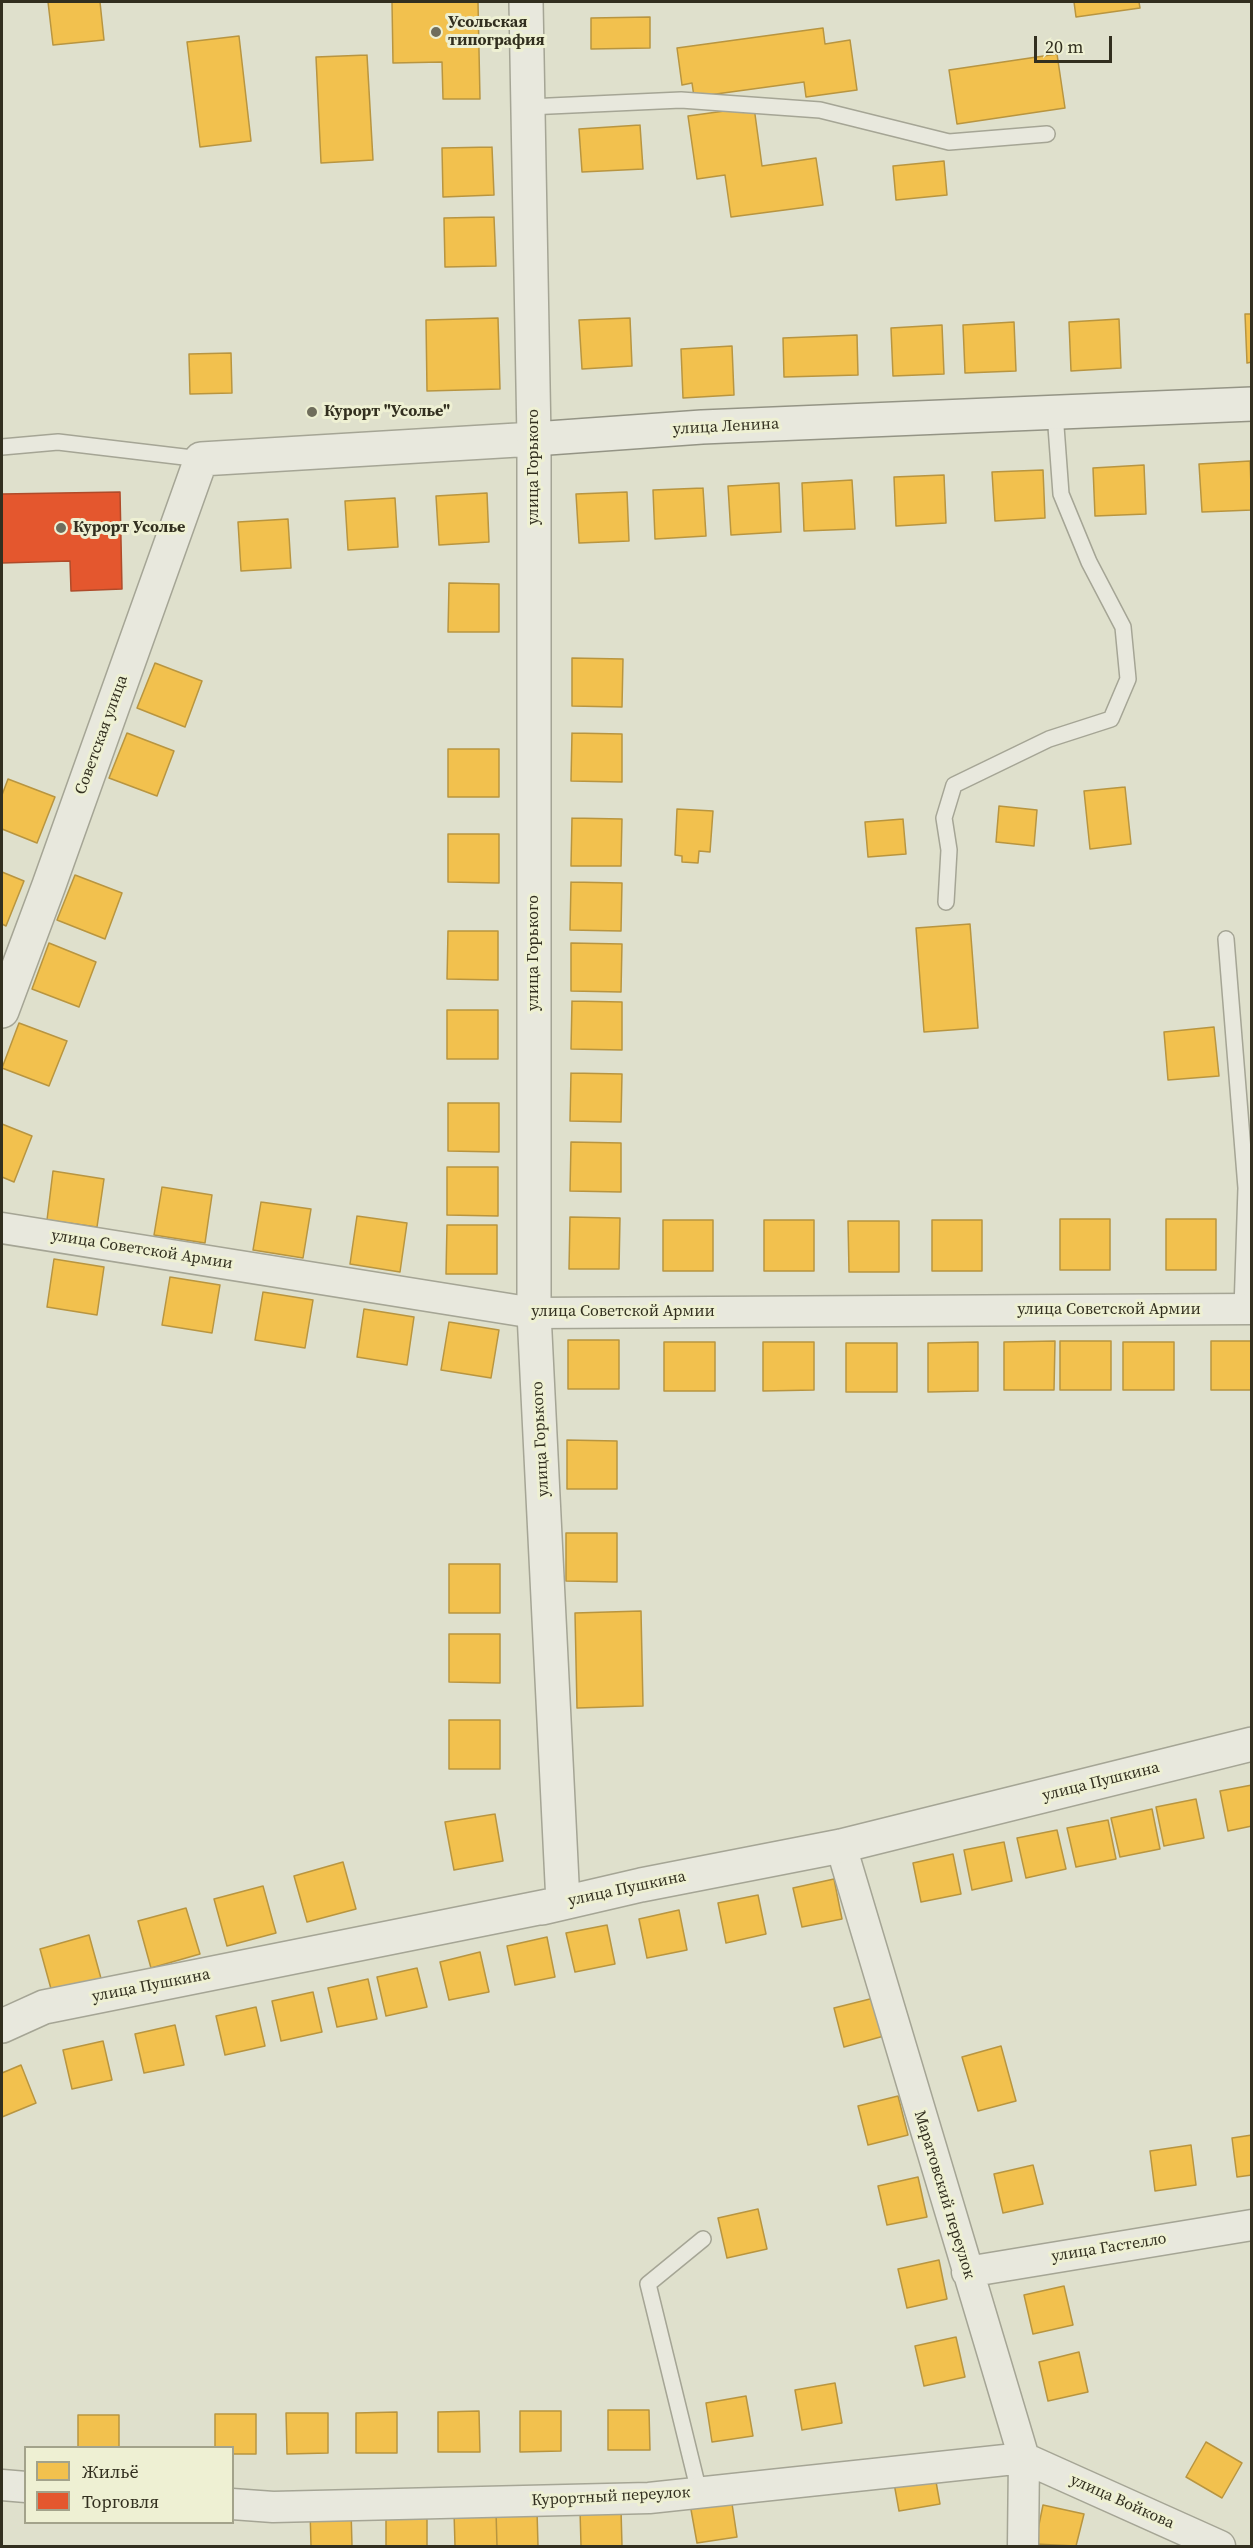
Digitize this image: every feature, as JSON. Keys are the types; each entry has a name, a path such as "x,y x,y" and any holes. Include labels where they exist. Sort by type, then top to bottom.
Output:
{"street":[{"name":"улица Горького","path":"526,2 534,439 534,1313 563,1903"},
{"name":"улица Ленина","path":"201,459 714,427 1251,404"},
{"name":"Советская улица","path":"2,1011 201,459"},
{"name":"улица Советской Армии","path":"2,1227 534,1313 1247,1309"},
{"name":"улица Пушкина","path":"2,2026 44,2007 841,1846 1251,1744"},
{"name":"Маратовский переулок","path":"841,1846 966,2271 1024,2458 1023,2547"},
{"name":"улица Гастелло","path":"966,2271 1251,2225"},
{"name":"Курортный переулок","path":"234,2504 273,2507 649,2498 1024,2458"},
{"name":"улица Войкова","path":"1024,2458 1220,2547"},
{"path":"2,2485 24,2487"}],"lane":[{"path":"528,107 681,100 820,110 949,142 1047,134"},
{"path":"946,902 949,850 944,818 954,785 1049,739 1112,719 1128,679 1123,627 1089,562 1061,494 1055,413"},
{"path":"2,447 58,442 201,459"},
{"path":"1226,939 1246,1188 1247,1309"},
{"path":"699,2492 648,2284 703,2239"}],"building: Жильё":[{"path":"48,2 100,2 104,40 53,45"},
{"name":"Усольская типография","path":"392,2 478,2 480,99 443,99 442,62 393,63"},
{"path":"1074,2 1139,2 1140,8 1076,17"},
{"path":"650,17 650,48 591,49 591,18"},
{"path":"823,28 825,44 850,40 857,90 806,97 804,82 694,97 692,83 682,85 677,48"},
{"path":"239,36 251,141 200,147 187,42"},
{"path":"1057,54 1065,108 957,124 949,70"},
{"path":"367,55 373,160 321,163 316,57"},
{"path":"754,107 762,166 816,158 823,205 731,217 725,175 697,179 688,116"},
{"path":"640,125 643,169 582,172 579,129"},
{"path":"492,147 494,195 443,197 442,148"},
{"path":"944,161 947,195 896,200 893,166"},
{"path":"494,217 496,266 445,267 444,218"},
{"path":"1245,314 1252,314 1252,362 1247,363"},
{"path":"498,318 500,389 427,391 426,320"},
{"path":"630,318 632,366 582,369 579,320"},
{"path":"1119,319 1121,368 1071,371 1069,322"},
{"path":"1014,322 1016,371 965,373 963,325"},
{"path":"942,325 944,374 893,376 891,328"},
{"path":"857,335 858,375 784,377 783,338"},
{"path":"732,346 734,395 683,398 681,349"},
{"path":"231,353 232,393 190,394 189,354"},
{"path":"1250,461 1252,510 1202,512 1199,464"},
{"path":"1144,465 1146,514 1095,516 1093,468"},
{"path":"1043,470 1045,518 995,521 992,472"},
{"path":"944,475 946,523 896,526 894,477"},
{"path":"852,480 855,529 804,531 802,483"},
{"path":"779,483 781,532 731,535 728,486"},
{"path":"703,488 706,536 655,539 653,490"},
{"path":"627,492 629,541 579,543 576,494"},
{"path":"487,493 489,542 439,545 436,496"},
{"path":"395,498 398,547 348,550 345,501"},
{"path":"288,519 291,568 241,571 238,522"},
{"path":"449,583 499,584 499,632 448,632"},
{"path":"572,658 623,659 622,707 572,706"},
{"path":"155,663 202,681 185,727 137,708"},
{"path":"127,733 174,751 157,796 109,778"},
{"path":"572,733 622,734 622,782 571,781"},
{"path":"448,749 499,749 499,797 448,797"},
{"path":"8,779 55,797 37,843 2,829 2,795"},
{"path":"1125,787 1131,844 1090,849 1084,791"},
{"path":"999,806 1037,810 1034,846 996,842"},
{"path":"677,809 713,811 710,852 699,851 698,863 682,862 682,856 675,855"},
{"path":"572,818 622,819 621,866 571,866"},
{"path":"903,819 906,854 868,857 865,822"},
{"path":"448,834 499,834 499,883 448,882"},
{"path":"2,872 24,881 6,926 2,924"},
{"path":"75,875 122,893 105,939 57,920"},
{"path":"571,882 622,883 621,931 570,930"},
{"path":"970,924 978,1028 924,1032 916,928"},
{"path":"448,931 498,931 498,980 447,979"},
{"path":"49,943 96,962 79,1007 32,989"},
{"path":"571,943 622,944 621,992 571,991"},
{"path":"572,1001 622,1002 622,1050 571,1049"},
{"path":"447,1010 498,1010 498,1059 447,1059"},
{"path":"19,1023 67,1041 49,1086 2,1068"},
{"path":"1214,1027 1219,1076 1168,1080 1164,1032"},
{"path":"571,1073 622,1074 621,1122 570,1121"},
{"path":"448,1103 499,1103 499,1152 448,1151"},
{"path":"2,1124 32,1136 14,1182 2,1177"},
{"path":"571,1142 621,1143 621,1192 570,1191"},
{"path":"447,1167 498,1167 498,1216 447,1215"},
{"path":"53,1171 104,1179 97,1227 47,1220"},
{"path":"162,1187 212,1195 205,1243 154,1235"},
{"path":"261,1202 311,1209 303,1258 253,1250"},
{"path":"357,1216 407,1223 400,1272 350,1264"},
{"path":"570,1217 620,1218 619,1269 569,1269"},
{"path":"1060,1219 1110,1219 1110,1270 1060,1270"},
{"path":"1166,1219 1216,1219 1216,1270 1166,1270"},
{"path":"663,1220 713,1220 713,1271 663,1271"},
{"path":"764,1220 814,1220 814,1271 764,1271"},
{"path":"932,1220 982,1220 982,1271 932,1271"},
{"path":"848,1221 899,1221 899,1272 849,1272"},
{"path":"447,1225 497,1225 497,1274 446,1274"},
{"path":"54,1259 104,1267 97,1315 47,1307"},
{"path":"170,1277 220,1285 212,1333 162,1325"},
{"path":"263,1292 313,1300 305,1348 255,1340"},
{"path":"364,1309 414,1317 407,1365 357,1357"},
{"path":"449,1322 499,1330 491,1378 441,1370"},
{"path":"568,1340 619,1340 619,1389 568,1389"},
{"path":"1055,1341 1054,1390 1004,1390 1004,1342"},
{"path":"1060,1341 1111,1341 1111,1390 1060,1390"},
{"path":"1211,1341 1252,1341 1252,1390 1211,1390"},
{"path":"664,1342 715,1342 715,1391 664,1391"},
{"path":"763,1342 814,1342 814,1390 763,1391"},
{"path":"978,1342 978,1391 928,1392 928,1343"},
{"path":"1123,1342 1174,1342 1174,1390 1123,1390"},
{"path":"846,1343 897,1343 897,1392 846,1392"},
{"path":"567,1440 617,1441 617,1489 567,1489"},
{"path":"566,1533 617,1533 617,1582 566,1581"},
{"path":"449,1564 500,1564 500,1613 449,1613"},
{"path":"641,1611 643,1706 577,1708 575,1613"},
{"path":"449,1634 500,1634 500,1683 449,1682"},
{"path":"449,1720 500,1720 500,1769 449,1769"},
{"path":"1252,1785 1252,1826 1228,1831 1220,1791"},
{"path":"1196,1799 1204,1838 1164,1846 1156,1807"},
{"path":"1152,1809 1160,1849 1120,1857 1111,1818"},
{"path":"495,1814 503,1861 454,1870 445,1822"},
{"path":"1108,1820 1116,1859 1076,1867 1067,1828"},
{"path":"1057,1830 1066,1869 1026,1878 1017,1838"},
{"path":"1004,1842 1012,1881 972,1890 964,1850"},
{"path":"953,1854 961,1894 921,1902 913,1863"},
{"path":"343,1862 356,1909 307,1922 294,1876"},
{"path":"834,1879 842,1919 802,1927 793,1888"},
{"path":"263,1886 276,1933 227,1946 214,1899"},
{"path":"758,1895 766,1934 726,1943 718,1903"},
{"path":"186,1908 200,1954 151,1968 138,1921"},
{"path":"679,1910 687,1950 647,1958 639,1919"},
{"path":"607,1925 615,1964 575,1972 566,1933"},
{"path":"89,1935 102,1982 53,1996 40,1949"},
{"path":"547,1937 555,1977 515,1985 507,1946"},
{"path":"480,1952 489,1992 449,2000 440,1962"},
{"path":"417,1968 427,2007 386,2016 377,1977"},
{"path":"368,1979 377,2019 337,2027 328,1988"},
{"path":"313,1992 322,2032 281,2041 272,2001"},
{"path":"874,1998 884,2036 844,2047 834,2008"},
{"path":"256,2007 265,2046 225,2055 216,2016"},
{"path":"175,2025 184,2065 144,2073 135,2034"},
{"path":"103,2041 112,2080 72,2089 63,2050"},
{"path":"1001,2046 1016,2101 978,2111 962,2057"},
{"path":"21,2065 36,2103 2,2117 2,2073"},
{"path":"898,2096 908,2135 868,2145 858,2106"},
{"path":"1252,2135 1252,2175 1237,2177 1232,2138"},
{"path":"1191,2145 1196,2185 1155,2191 1150,2151"},
{"path":"1033,2165 1043,2204 1003,2213 994,2174"},
{"path":"918,2177 927,2217 887,2225 878,2186"},
{"path":"758,2209 767,2249 727,2258 718,2218"},
{"path":"939,2260 947,2299 907,2308 898,2269"},
{"path":"1064,2286 1073,2325 1033,2334 1024,2295"},
{"path":"956,2337 965,2377 924,2386 915,2346"},
{"path":"1079,2352 1088,2392 1048,2401 1039,2362"},
{"path":"835,2383 842,2423 802,2430 795,2390"},
{"path":"746,2396 753,2436 712,2442 706,2403"},
{"path":"608,2410 649,2410 650,2450 608,2450"},
{"path":"479,2411 480,2452 438,2452 438,2412"},
{"path":"520,2411 561,2411 561,2451 520,2452"},
{"path":"397,2412 397,2453 356,2453 356,2413"},
{"path":"286,2413 328,2413 328,2453 287,2454"},
{"path":"215,2414 256,2414 256,2454 234,2454 234,2446 215,2446"},
{"path":"78,2415 119,2415 119,2446 78,2446"},
{"path":"1206,2442 1242,2463 1222,2498 1186,2477"},
{"path":"933,2465 940,2504 899,2511 892,2472"},
{"path":"731,2497 737,2537 697,2543 690,2504"},
{"path":"1043,2505 1084,2514 1076,2546 1035,2544"},
{"path":"351,2509 352,2546 311,2546 310,2510"},
{"path":"621,2509 622,2546 581,2546 580,2510"},
{"path":"427,2510 427,2546 386,2546 386,2511"},
{"path":"537,2510 538,2546 497,2546 496,2511"},
{"path":"496,2511 497,2546 455,2546 454,2512"}],"building: Торговля":[{"name":"Курорт Усолье","path":"120,492 122,589 71,591 70,561 2,563 2,494"}],"place":[{"name":"Усольская типография","path":"436,32"},
{"name":"Курорт \"Усолье\"","path":"312,412"},
{"name":"Курорт Усолье","path":"61,528"}]}
